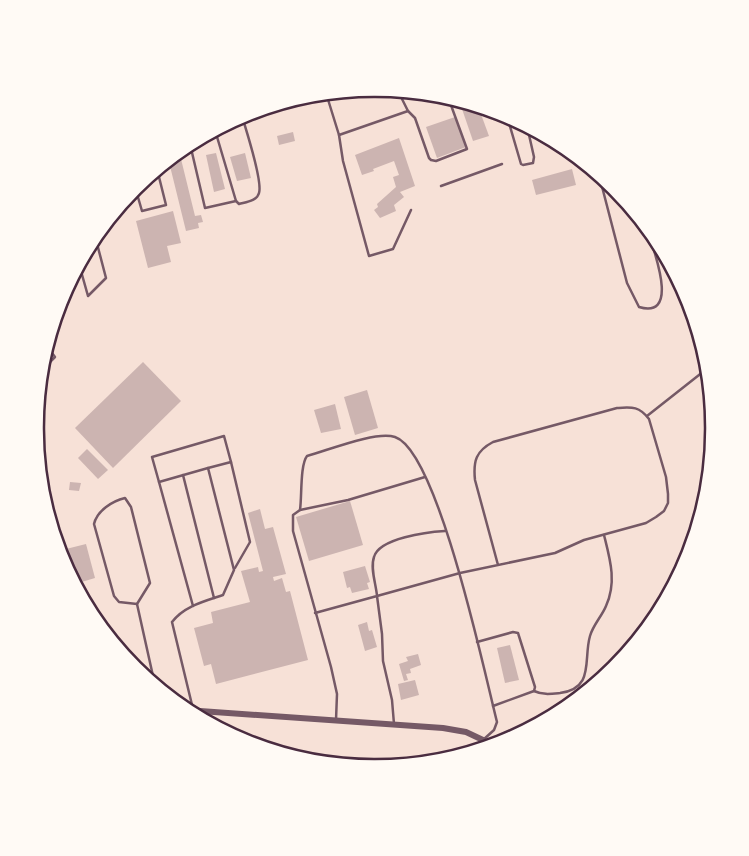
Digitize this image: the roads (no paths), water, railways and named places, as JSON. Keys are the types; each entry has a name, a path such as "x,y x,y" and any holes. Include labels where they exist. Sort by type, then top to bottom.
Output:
{"street":[{"path":"206,712 451,730 466,732 483,740"}],"lane":[{"path":"402,99 414,118 428,158 436,161 467,149 452,107"},
{"path":"328,101 369,256 393,249 411,210"},
{"path":"338,135 408,111"},
{"path":"218,137 234,199 239,204 250,201 256,198 260,192 259,178 244,124"},
{"path":"510,126 516,150 524,165 533,162 534,156 528,135"},
{"path":"192,152 205,208 236,200"},
{"path":"441,186 502,164"},
{"path":"138,197 142,211 166,205 159,177"},
{"path":"602,188 627,283 639,307 648,310 658,306 662,301 663,287 653,248"},
{"path":"82,274 88,296 106,278 98,246"},
{"path":"647,416 700,373"},
{"path":"316,612 460,574 555,553 584,540 646,523 664,511 668,504 668,494 666,478 647,416 643,411 633,407 617,408 494,442 486,446 478,454 474,467 475,480 498,565"},
{"path":"300,510 303,461 307,456 377,435 396,437 409,446 417,458 425,477 460,574 497,722 494,730 483,740"},
{"path":"192,704 172,622 182,612 193,606 199,602 224,595 234,570 250,542 224,436 152,457 193,606"},
{"path":"159,482 231,462"},
{"path":"208,468 234,570"},
{"path":"183,475 214,598"},
{"path":"336,722 337,694 293,531 293,515 300,510 348,500 425,477"},
{"path":"137,604 119,602 114,596 94,524 95,518 114,501 125,498 131,507 150,583 137,604 152,673"},
{"path":"394,725 392,700 383,661 382,634 373,565 374,556 378,549 385,544 412,536 446,531"},
{"path":"493,706 534,691 542,695 566,692 574,689 581,683 586,675 588,643 591,632 606,607 612,584 612,570 604,535"},
{"path":"477,642 513,632 518,634 535,687 534,691"}]}
